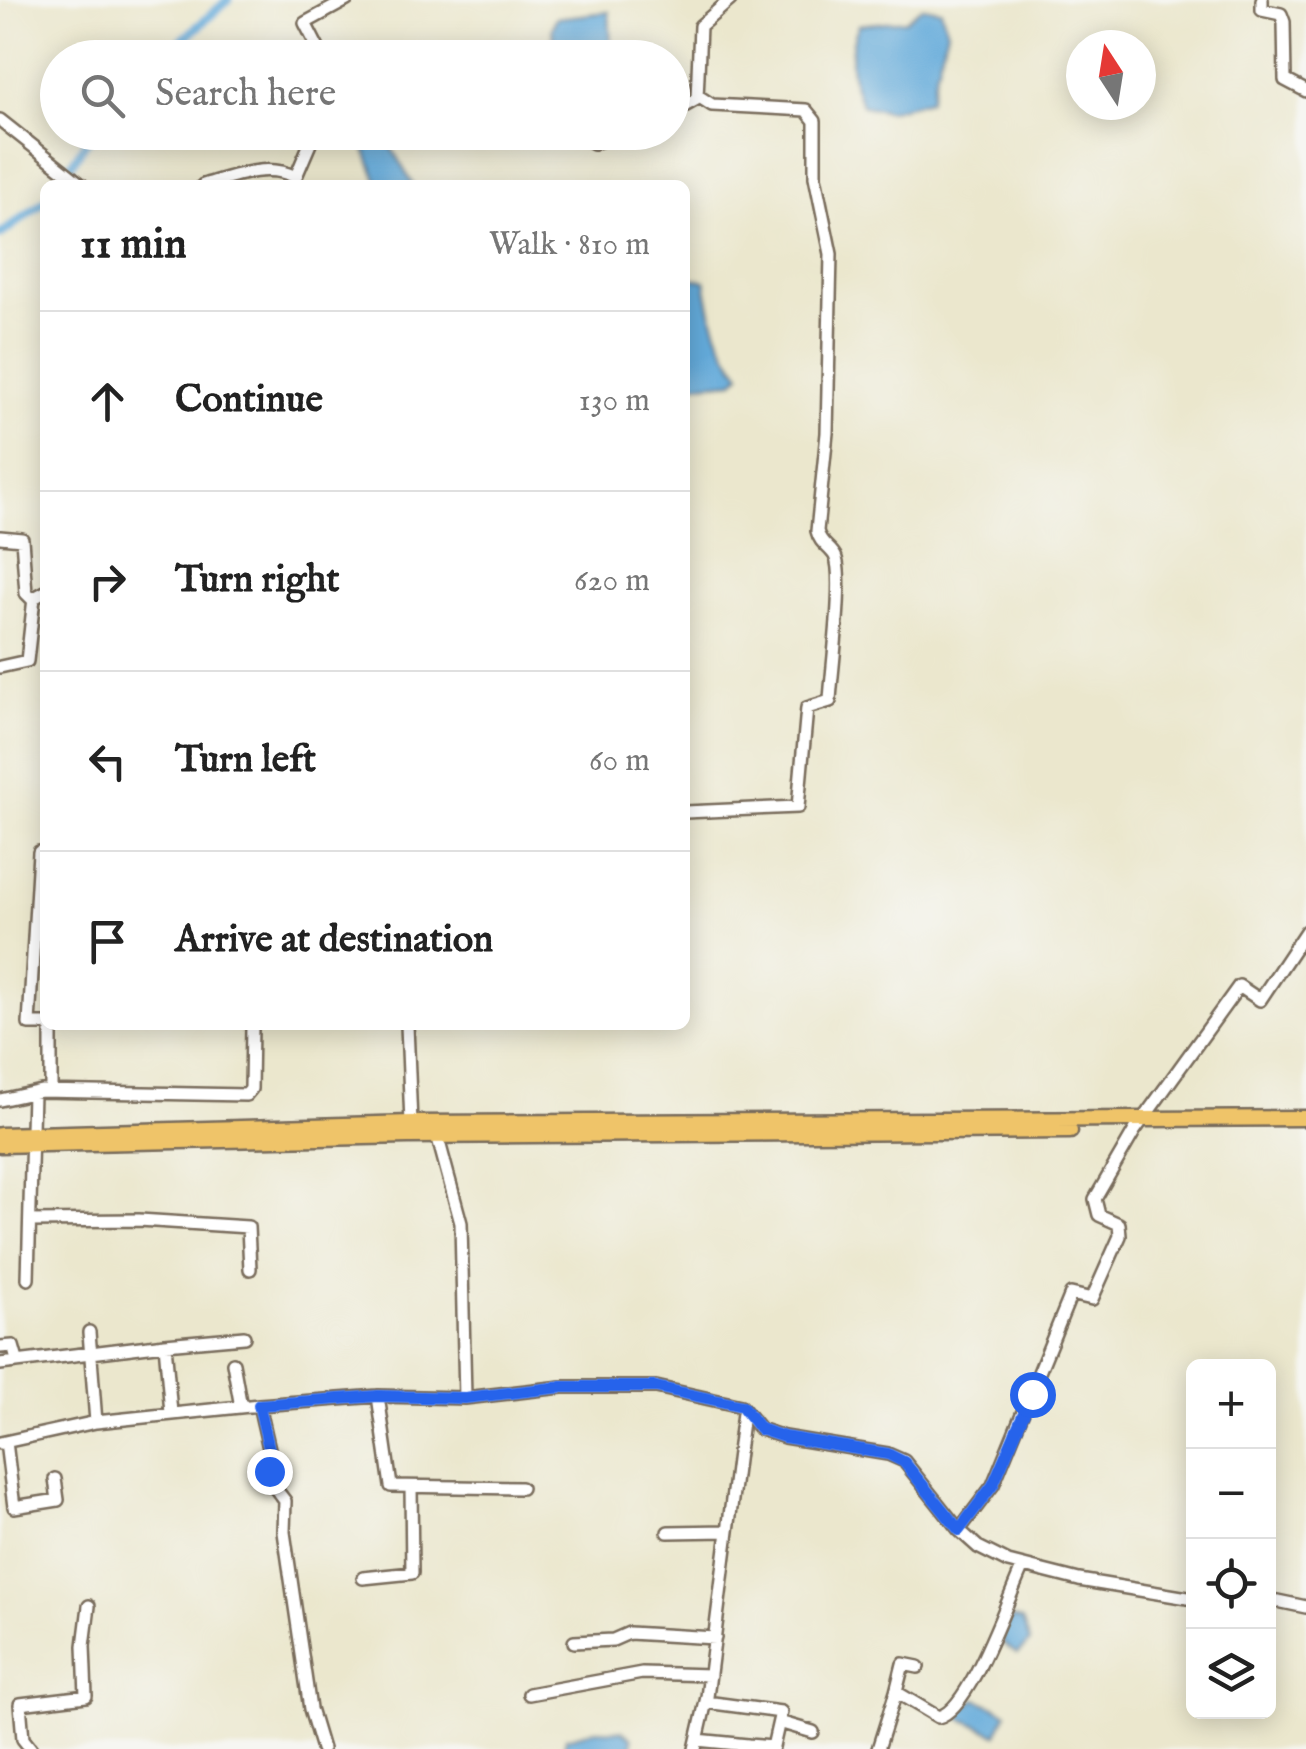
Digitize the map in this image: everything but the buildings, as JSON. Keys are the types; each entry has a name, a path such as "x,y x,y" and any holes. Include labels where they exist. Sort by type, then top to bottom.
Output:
{"main road":[{"path":"1138,1125 1306,1118"},
{"path":"0,1146 411,1123 436,1130"},
{"path":"0,1136 30,1142 436,1130 1138,1125 1306,1128"}],"street":[{"path":"314,40 305,23 348,0"},
{"path":"698,96 700,26 730,0"},
{"path":"1262,0 1262,10 1281,14 1284,22 1285,80 1306,91"},
{"path":"690,102 698,96"},
{"path":"690,812 798,807 807,708 830,701 838,578 836,557 820,542 817,531 827,433 831,254 815,177 814,122 806,110 712,106 698,96"},
{"path":"0,120 40,149"},
{"path":"41,150 77,180"},
{"path":"294,180 307,150"},
{"path":"224,180 282,170 293,180"},
{"path":"0,538 22,539 26,593 33,600"},
{"path":"0,667 26,661 33,600 40,595"},
{"path":"39,852 29,1024 40,1024"},
{"path":"959,1530 993,1485 1071,1294 1092,1299 1120,1236 1118,1224 1099,1215 1095,1199 1138,1125 1238,986 1260,1000 1306,931"},
{"path":"48,1030 51,1091"},
{"path":"0,1100 51,1091 246,1096 251,1089 252,1030"},
{"path":"407,1030 411,1123"},
{"path":"28,1279 33,1092"},
{"path":"436,1130 461,1224 465,1398"},
{"path":"30,1221 139,1220 248,1227 250,1269"},
{"path":"89,1332 96,1422"},
{"path":"0,1364 89,1351 244,1337"},
{"path":"164,1344 171,1413"},
{"path":"0,1347 13,1346 17,1360"},
{"path":"233,1363 240,1407"},
{"path":"55,1480 58,1500 14,1507 3,1442 96,1422 259,1405 378,1396 465,1398 562,1387 656,1387 742,1406 760,1429 888,1454 904,1462 959,1530 978,1547 1023,1566 1079,1580 1186,1598"},
{"path":"378,1396 391,1486 521,1488"},
{"path":"259,1405 270,1453 269,1480 285,1501 284,1532 310,1709 322,1749"},
{"path":"706,1702 781,1712 773,1748 696,1744 706,1702 745,1422 742,1406"},
{"path":"363,1578 412,1574 411,1487"},
{"path":"668,1532 727,1532"},
{"path":"896,1692 938,1716 954,1709 976,1672 1023,1566"},
{"path":"1276,1601 1306,1607"},
{"path":"31,1749 22,1738 20,1704 86,1696 84,1646 89,1606"},
{"path":"574,1642 613,1640 628,1633 715,1638"},
{"path":"878,1749 903,1664 918,1667"},
{"path":"528,1694 642,1673 710,1675"},
{"path":"779,1722 812,1732"}],"water":[{"path":"922,7 941,10 947,31 929,100 887,111 863,106 851,66 859,25 906,20"},
{"path":"609,12 611,40 554,40 552,29 556,18"},
{"path":"365,150 393,150 410,180 377,180"},
{"path":"690,278 705,281 717,330 741,374 734,381 690,385"},
{"path":"1011,1618 1022,1620 1030,1642 1017,1654 1002,1643 1005,1625"},
{"path":"976,1699 1007,1712 997,1734 953,1715"},
{"path":"596,1730 622,1731 632,1738 632,1749 564,1749 566,1738"}],"waterway":[{"path":"182,40 228,0"},
{"path":"60,180 81,150"},
{"path":"0,235 40,205"}],"route":[{"path":"269,1471 270,1453 259,1405 378,1396 465,1398 562,1387 656,1387 742,1406 760,1429 784,1437 888,1454 904,1462 924,1482 959,1530 978,1510 993,1485 1032,1394"}]}
